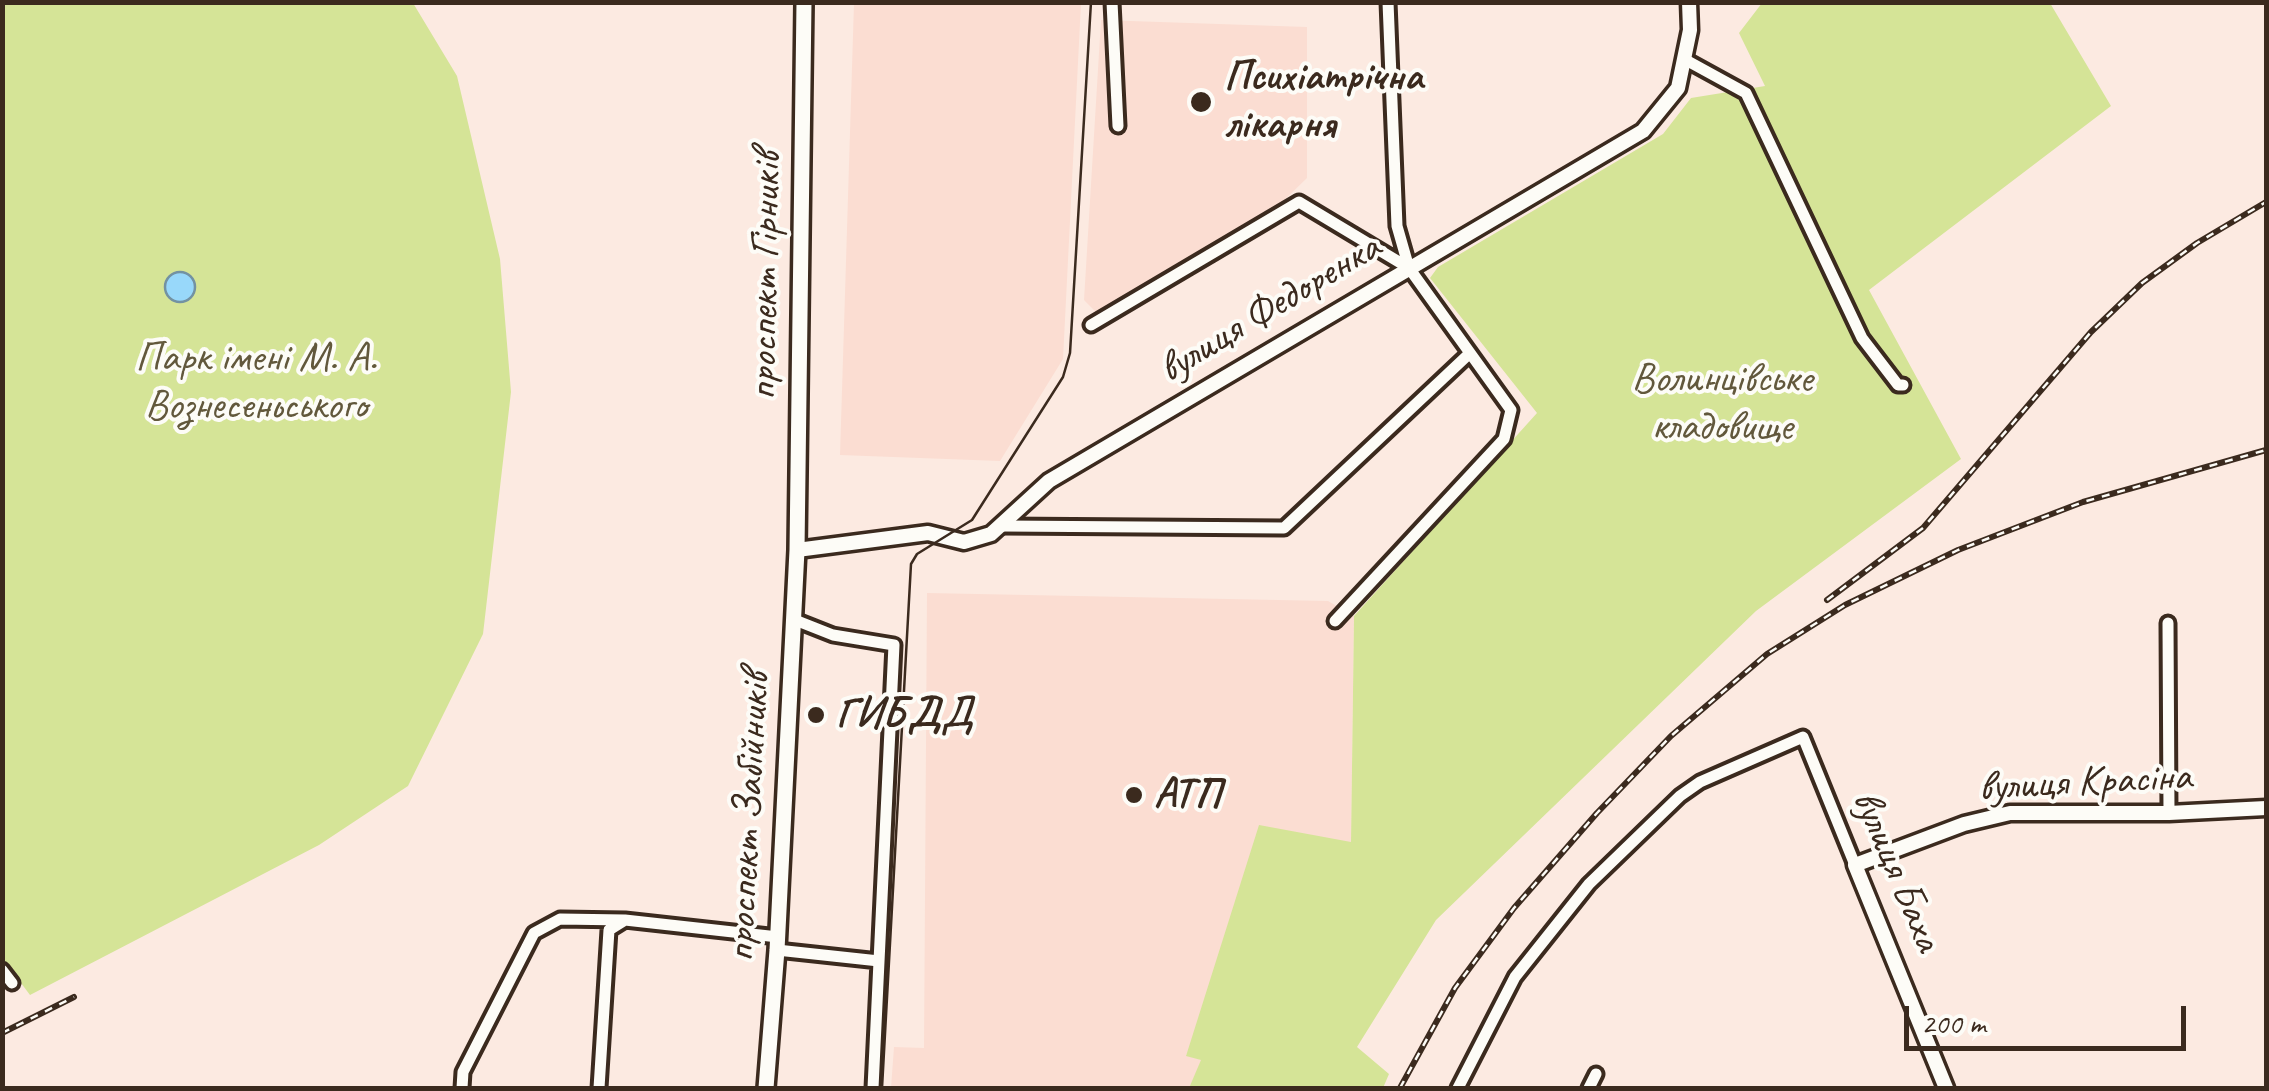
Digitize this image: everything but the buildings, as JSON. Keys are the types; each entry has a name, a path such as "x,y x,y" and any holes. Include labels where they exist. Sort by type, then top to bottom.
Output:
{"main road":[{"name":"проспект Гірників","path":"798,550 804,2"},
{"name":"проспект Забійників","path":"766,1088 798,550"}],"street":[{"path":"1112,2 1118,126"},
{"path":"1335,621 1504,440 1511,410 1409,268 1396,226 1388,2"},
{"name":"вулиця Федоренка","path":"798,550 928,533 964,542 991,534 1050,480 1644,132 1678,88 1690,30 1689,2"},
{"path":"1684,59 1746,92 1862,338 1898,384 1903,384"},
{"path":"1090,325 1299,202 1409,268"},
{"path":"1002,526 1284,528 1470,353"},
{"path":"795,620 833,635 894,644 873,1088"},
{"path":"2168,623 2170,813"},
{"name":"вулиця Баха","path":"1458,1088 1516,976 1589,884 1680,796 1725,769 1803,736 1946,1088"},
{"name":"вулиця Красіна","path":"1856,865 1988,817 2266,808"},
{"path":"462,1088 464,1072 534,933 560,919 625,920 880,962"},
{"path":"599,1088 609,930 625,920"},
{"path":"2,970 12,983"},
{"path":"1589,1088 1596,1074"}],"shaded area":[{"path":"854,3 1081,3 1063,359 1000,461 840,455"},
{"name":"Психіатрічна лікарня","path":"1101,20 1307,27 1307,178 1273,211 1099,315 1084,300"},
{"path":"927,593 1328,601 1354,616 1351,842 1186,1055 1202,1060 1189,1088 891,1088 894,1047 924,1048"}],"green space":[{"name":"Парк імені М. А. Вознесеньського","path":"3,3 413,3 457,76 500,259 511,392 483,634 408,786 319,845 30,995 3,959"},
{"name":"Волинцівське кладовище","path":"1762,3 2050,3 2111,106 1869,290 1961,459 1756,611 1436,920 1357,1047 1389,1074 1383,1088 1189,1088 1201,1060 1186,1056 1259,825 1351,842 1354,616 1537,413 1430,278 1438,267 1663,134 1691,98 1765,86 1739,33"}],"water":[{"path":"180,272 194,281 195,287 186,301 180,302 166,293 165,287 174,273"}],"tram line":[{"path":"882,1088 911,564 917,554 972,520 1063,377 1070,353 1091,2"}],"railway":[{"path":"1827,600 1923,528 2091,332 2142,283 2197,243 2266,202"},
{"path":"1400,1088 1455,988 1514,908 1671,736 1767,654 1845,605 1958,550 2083,502 2266,450"},
{"path":"2,1033 74,997"}],"place":[{"name":"Психіатрічна лікарня","path":"1201,102"},
{"name":"ГИБДД","path":"816,715"},
{"name":"АТП","path":"1134,795"}]}
